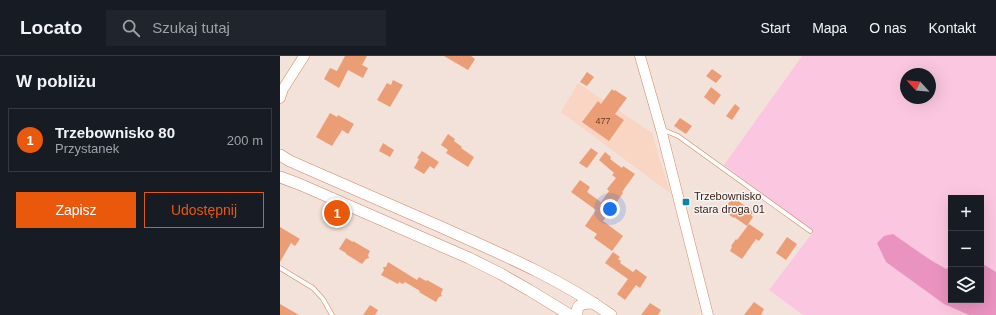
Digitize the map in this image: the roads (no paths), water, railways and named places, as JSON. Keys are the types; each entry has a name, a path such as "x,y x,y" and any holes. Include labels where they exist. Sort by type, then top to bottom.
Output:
{"main road":[{"path":"280,155 315,172 494,250 560,284 594,303 611,315"},
{"path":"280,177 300,184 470,258 524,286 570,315"},
{"path":"577,315 577,309 580,305 594,303"}],"street":[{"path":"281,93 304,56"},
{"path":"640,56 662,133 708,315"}],"lane":[{"path":"662,133 666,131 678,136 810,231"},
{"path":"280,268 313,288 323,299 332,315"}],"place":[{"name":"Trzebownisko stara droga 01","path":"686,202"},
{"name":"Trzebownisko 80","path":"337,213"}]}
